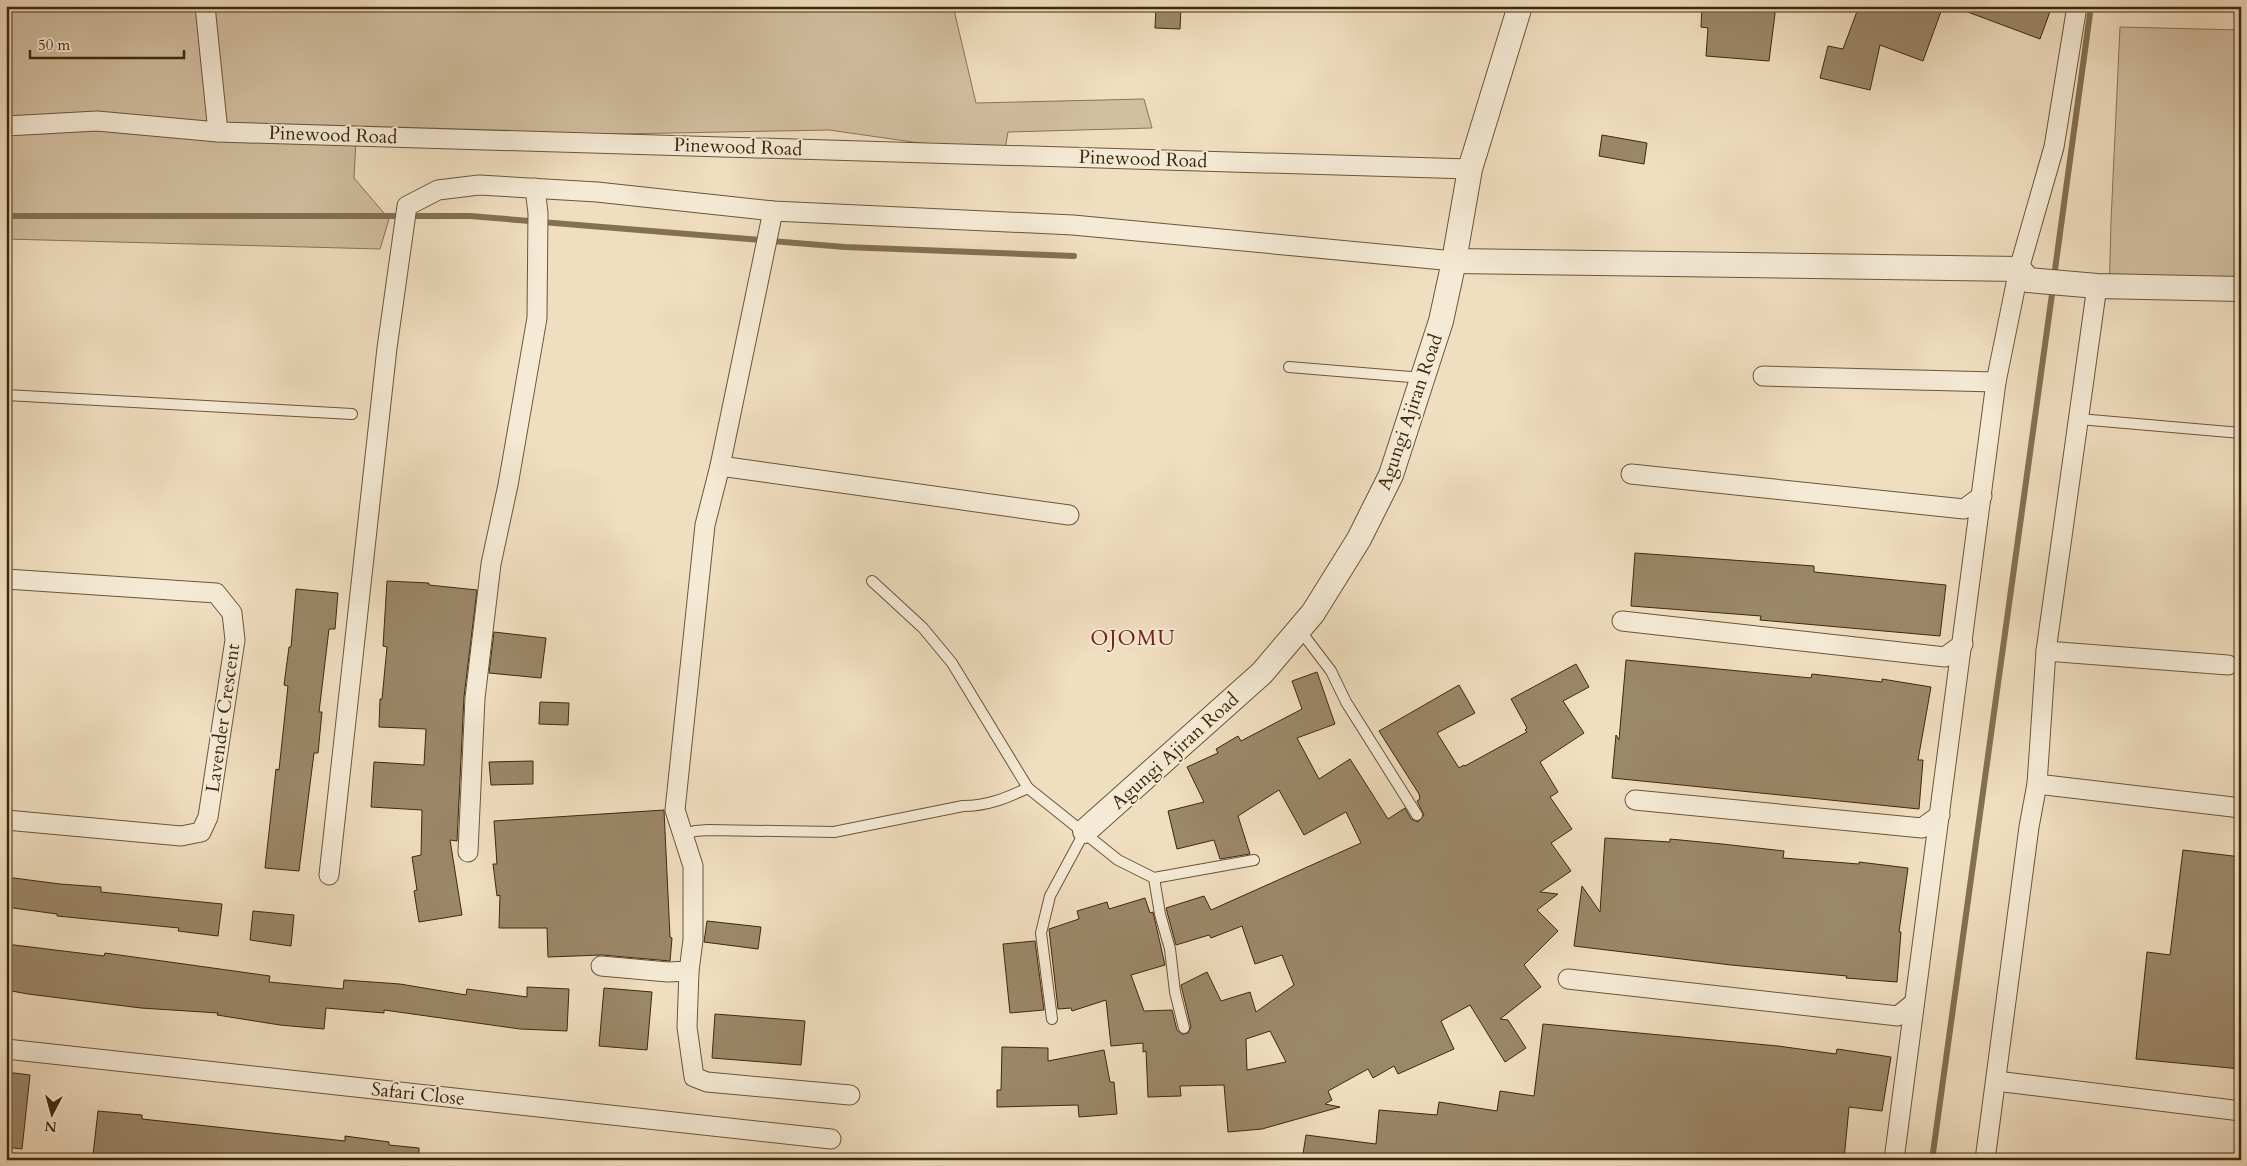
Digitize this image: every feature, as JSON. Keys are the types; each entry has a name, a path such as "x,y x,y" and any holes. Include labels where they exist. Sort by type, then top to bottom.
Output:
{"street":[{"path":"206,6 218,132"},
{"name":"Agungi Ajiran Road","path":"1085,832 1262,674 1313,613 1359,538 1391,475 1441,321 1454,261 1470,169 1520,6"},
{"path":"1894,1160 1996,382 2054,147 2077,6"},
{"name":"Pinewood Road","path":"6,126 97,121 218,132 1470,169"},
{"path":"329,875 387,348 407,206 438,190 479,185 535,188 597,192 773,211 1073,225 1454,261 2023,274 2093,286 2241,289"},
{"path":"468,852 475,698 491,564 508,485 537,318 538,213 535,188"},
{"path":"773,211 720,466 705,525 678,781 675,810 693,866 693,940 689,971 687,1027 694,1077 707,1082 850,1095"},
{"path":"1985,1160 2029,827 2037,784 2046,651 2079,419 2093,286"},
{"path":"1763,376 1996,382"},
{"path":"720,466 1070,515"},
{"path":"1631,474 1964,509 1982,496"},
{"name":"Lavender Crescent","path":"6,579 216,593 232,613 235,640 208,817 201,832 181,836 6,820"},
{"path":"1622,621 1945,657 1963,644"},
{"path":"2046,651 2228,665"},
{"path":"2037,784 2241,808"},
{"path":"1635,800 1922,828 1940,815"},
{"path":"601,966 668,972 689,971"},
{"path":"1568,979 1898,1016 1914,1003"},
{"name":"Safari Close","path":"6,1049 831,1139"},
{"path":"1996,1081 2241,1111"}],"lane":[{"path":"1289,367 1422,378"},
{"path":"6,395 352,414"},
{"path":"2079,419 2241,433"},
{"path":"872,582 923,628 952,663 1028,788 1118,860 1154,878 1254,860"},
{"path":"1299,629 1331,671 1346,702 1417,815"},
{"path":"682,835 694,830 834,832 964,806 981,806 1028,788"},
{"path":"1052,1019 1040,933 1050,896 1085,832"},
{"path":"1154,878 1160,914 1170,949 1175,992 1184,1028"}],"shaded area":[{"path":"6,6 953,6 976,103 1144,99 1152,128 1008,132 1004,155 829,130 356,139 354,178 389,219 380,249 6,239"},
{"path":"2120,27 2241,30 2241,298 2109,297"}],"building":[{"path":"1156,6 1181,6 1180,29 1155,28"},
{"path":"1702,6 1776,6 1769,61 1706,56 1708,28 1701,27"},
{"path":"1859,6 1943,6 1923,61 1880,45 1870,90 1820,78 1828,46 1843,49"},
{"path":"1957,6 2052,6 2040,39 1957,8"},
{"path":"1602,135 1647,143 1644,164 1599,156"},
{"path":"1635,553 1814,566 1814,572 1946,585 1940,636 1760,620 1761,616 1631,606"},
{"path":"387,581 429,583 429,585 477,590 464,697 457,841 450,840 462,915 419,922 414,891 417,890 412,857 421,855 422,810 371,807 374,762 424,765 426,729 379,727 380,699 382,699 387,647 383,646"},
{"path":"296,589 338,593 335,629 329,629 319,712 322,712 318,753 314,753 299,871 265,868 276,769 279,770 288,686 284,685 289,647 291,647"},
{"path":"494,632 546,638 541,678 489,673"},
{"path":"1626,660 1811,678 1812,674 1882,682 1882,679 1931,687 1918,760 1923,760 1919,809 1612,778 1616,735 1619,740"},
{"path":"1576,664 1589,687 1563,701 1584,733 1540,762 1558,792 1550,797 1572,829 1551,843 1571,871 1540,892 1558,894 1537,910 1558,931 1524,965 1541,987 1500,1019 1508,1020 1526,1048 1505,1062 1470,1005 1441,1021 1454,1049 1398,1074 1394,1066 1373,1078 1368,1069 1328,1091 1332,1100 1325,1104 1340,1107 1262,1129 1228,1132 1224,1085 1180,1086 1181,1096 1148,1097 1146,1051 1143,1052 1143,1043 1111,1046 1106,1000 1072,1011 1071,1008 1058,1009 1049,929 1079,919 1077,911 1107,902 1109,909 1145,898 1150,913 1153,912 1165,965 1131,975 1144,1011 1172,1010 1177,1030 1182,1034 1188,1033 1191,1027 1181,985 1207,972 1221,1001 1250,992 1256,1012 1294,985 1282,955 1255,964 1242,926 1211,938 1209,935 1176,945 1166,908 1204,896 1211,910 1361,843 1346,812 1304,835 1279,790 1238,816 1250,854 1220,859 1214,840 1177,849 1168,811 1204,802 1187,767 1218,753 1216,749 1238,736 1241,741 1302,709 1292,681 1317,672 1335,724 1297,738 1319,779 1350,759 1388,819 1405,808 1411,819 1418,822 1424,815 1417,801 1420,799 1419,794 1379,731 1459,685 1475,713 1437,733 1459,768 1527,732 1525,730 1527,728 1511,699","holes":["1270,1031 1286,1062 1247,1070 1246,1039"]},
{"path":"540,702 569,703 568,725 539,724"},
{"path":"533,761 533,784 491,785 489,762"},
{"path":"664,810 670,937 672,938 670,961 602,955 548,957 547,928 499,928 500,895 497,896 493,864 497,864 494,821"},
{"path":"1605,838 1670,842 1670,839 1722,844 1784,851 1783,858 1859,864 1859,862 1908,868 1899,932 1901,932 1897,982 1846,978 1847,976 1731,965 1574,946 1582,886 1600,912"},
{"path":"2183,850 2241,857 2241,1069 2136,1059 2147,952 2170,955"},
{"path":"6,877 101,887 101,892 222,904 218,936 178,931 179,928 57,916 57,914 6,907"},
{"path":"253,911 294,915 291,946 250,940"},
{"path":"707,921 761,927 758,949 704,942"},
{"path":"1035,941 1044,1010 1010,1013 1003,944"},
{"path":"6,944 104,956 105,953 270,976 269,982 343,989 344,980 400,984 466,995 467,989 527,997 527,987 569,989 567,1031 520,1029 384,1010 384,1013 326,1008 324,1029 280,1025 217,1015 218,1013 141,1008 28,994 6,990"},
{"path":"604,988 652,992 647,1050 599,1046"},
{"path":"715,1014 805,1021 801,1065 712,1058"},
{"path":"1543,1024 1778,1046 1836,1054 1837,1049 1891,1057 1882,1111 1849,1107 1844,1160 1302,1160 1306,1135 1376,1144 1379,1110 1437,1115 1439,1102 1497,1111 1500,1091 1534,1096"},
{"path":"1002,1047 1048,1048 1048,1061 1104,1050 1110,1082 1114,1082 1117,1114 1079,1117 1078,1105 997,1107 997,1090 1001,1090"},
{"path":"6,1072 30,1075 22,1149 6,1147"},
{"path":"98,1111 142,1115 142,1119 345,1141 345,1136 389,1142 389,1145 419,1148 419,1160 131,1160 93,1155"}],"waterway":[{"path":"2054,277 2091,6"},
{"path":"6,216 470,216 845,247 1074,256"},
{"path":"1932,1160 2053,287"}],"district":[{"name":"OJOMU","path":"1133,638"}]}
